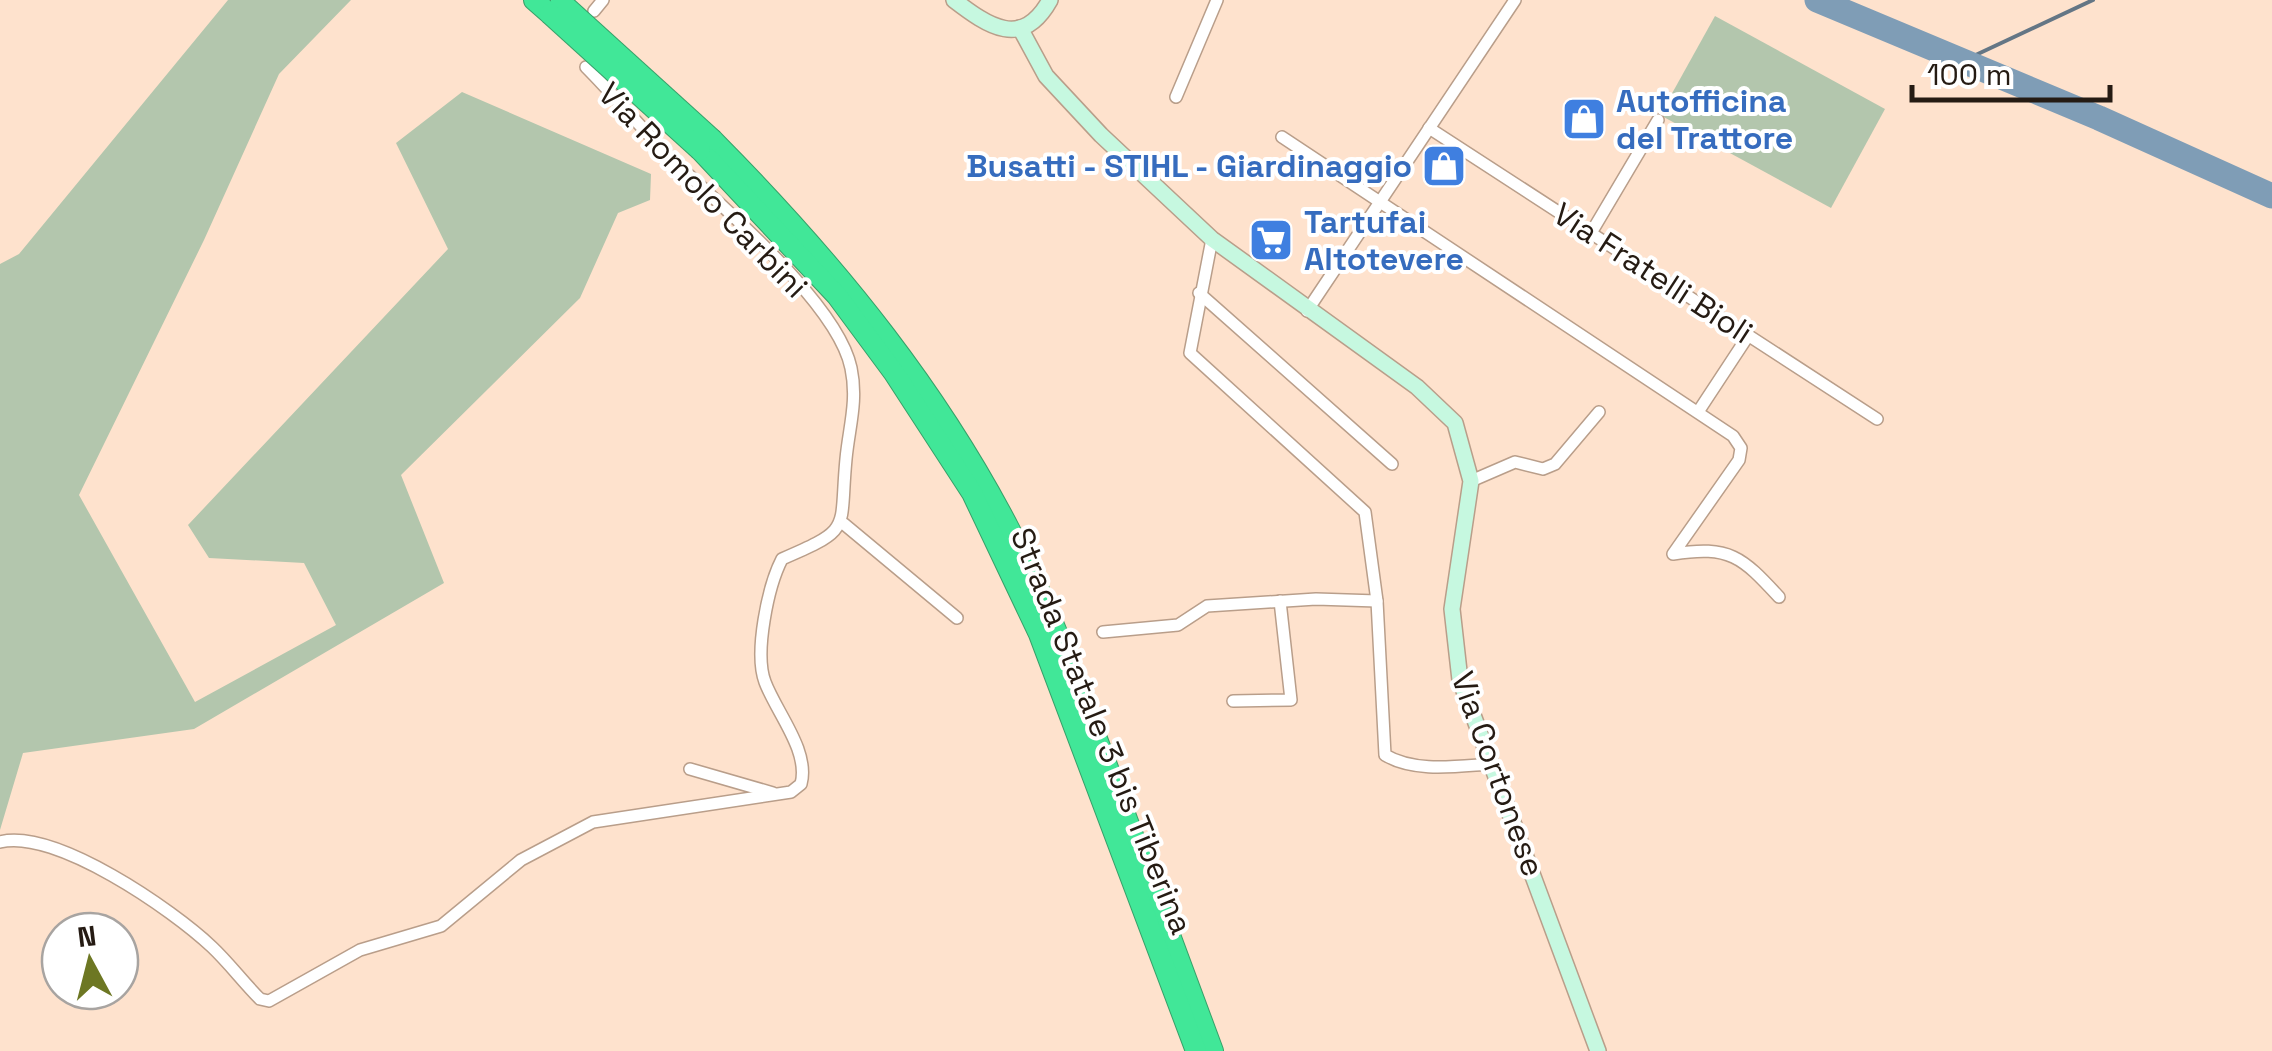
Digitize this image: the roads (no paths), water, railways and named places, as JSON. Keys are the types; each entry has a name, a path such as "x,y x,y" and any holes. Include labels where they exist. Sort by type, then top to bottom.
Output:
{"highway":[{"name":"Strada Statale 3 bis Tiberina","path":"534,0 557,5 804,232 908,364 986,487 1055,626 1214,1051"},
{"name":"Strada Statale 3 bis Tiberina","path":"707,145 837,296 894,373 972,494 1039,634 1196,1051"}],"street":[{"path":"594,11 603,0"},
{"path":"954,0 989,25 1020,28 1043,13 1050,0"},
{"path":"1176,96 1216,0"},
{"path":"1307,311 1515,0"},
{"name":"Via Cortonese","path":"1020,28 1046,76 1101,136 1212,239 1442,406 1463,439 1471,481 1452,609 1460,680 1598,1051"},
{"name":"Via Romolo Carbini","path":"586,68 671,158 785,267 842,343 851,366 855,414 848,443 844,524"},
{"path":"1591,233 1658,120"},
{"name":"Via Fratelli Bioli","path":"1429,128 1876,420"},
{"path":"1282,137 1734,436 1740,460 1673,554 1702,550 1737,556 1778,598"},
{"path":"1212,239 1190,354 1365,512 1377,601 1385,755 1398,763 1491,764"},
{"path":"1199,293 1392,464"},
{"path":"1698,412 1748,336"},
{"path":"1471,481 1516,462 1543,468 1555,464 1598,412"},
{"path":"0,842 32,842 101,870 210,944 260,999 270,1001 360,950 441,926 521,860 593,822 790,792 801,784 804,776 763,678 768,598 782,559 831,538 844,524 957,618"},
{"path":"1233,701 1291,700 1280,601"},
{"path":"1103,632 1178,625 1207,606 1377,601"},
{"path":"690,769 776,794"}],"waterway":[{"path":"1817,0 2099,118 2272,196"},
{"path":"1965,60 2093,0"}],"place":[{"name":"Autofficina del Trattore","path":"1584,119"},
{"name":"Busatti - STIHL - Giardinaggio","path":"1444,166"},
{"name":"Tartufai Altotevere","path":"1271,240"}]}
